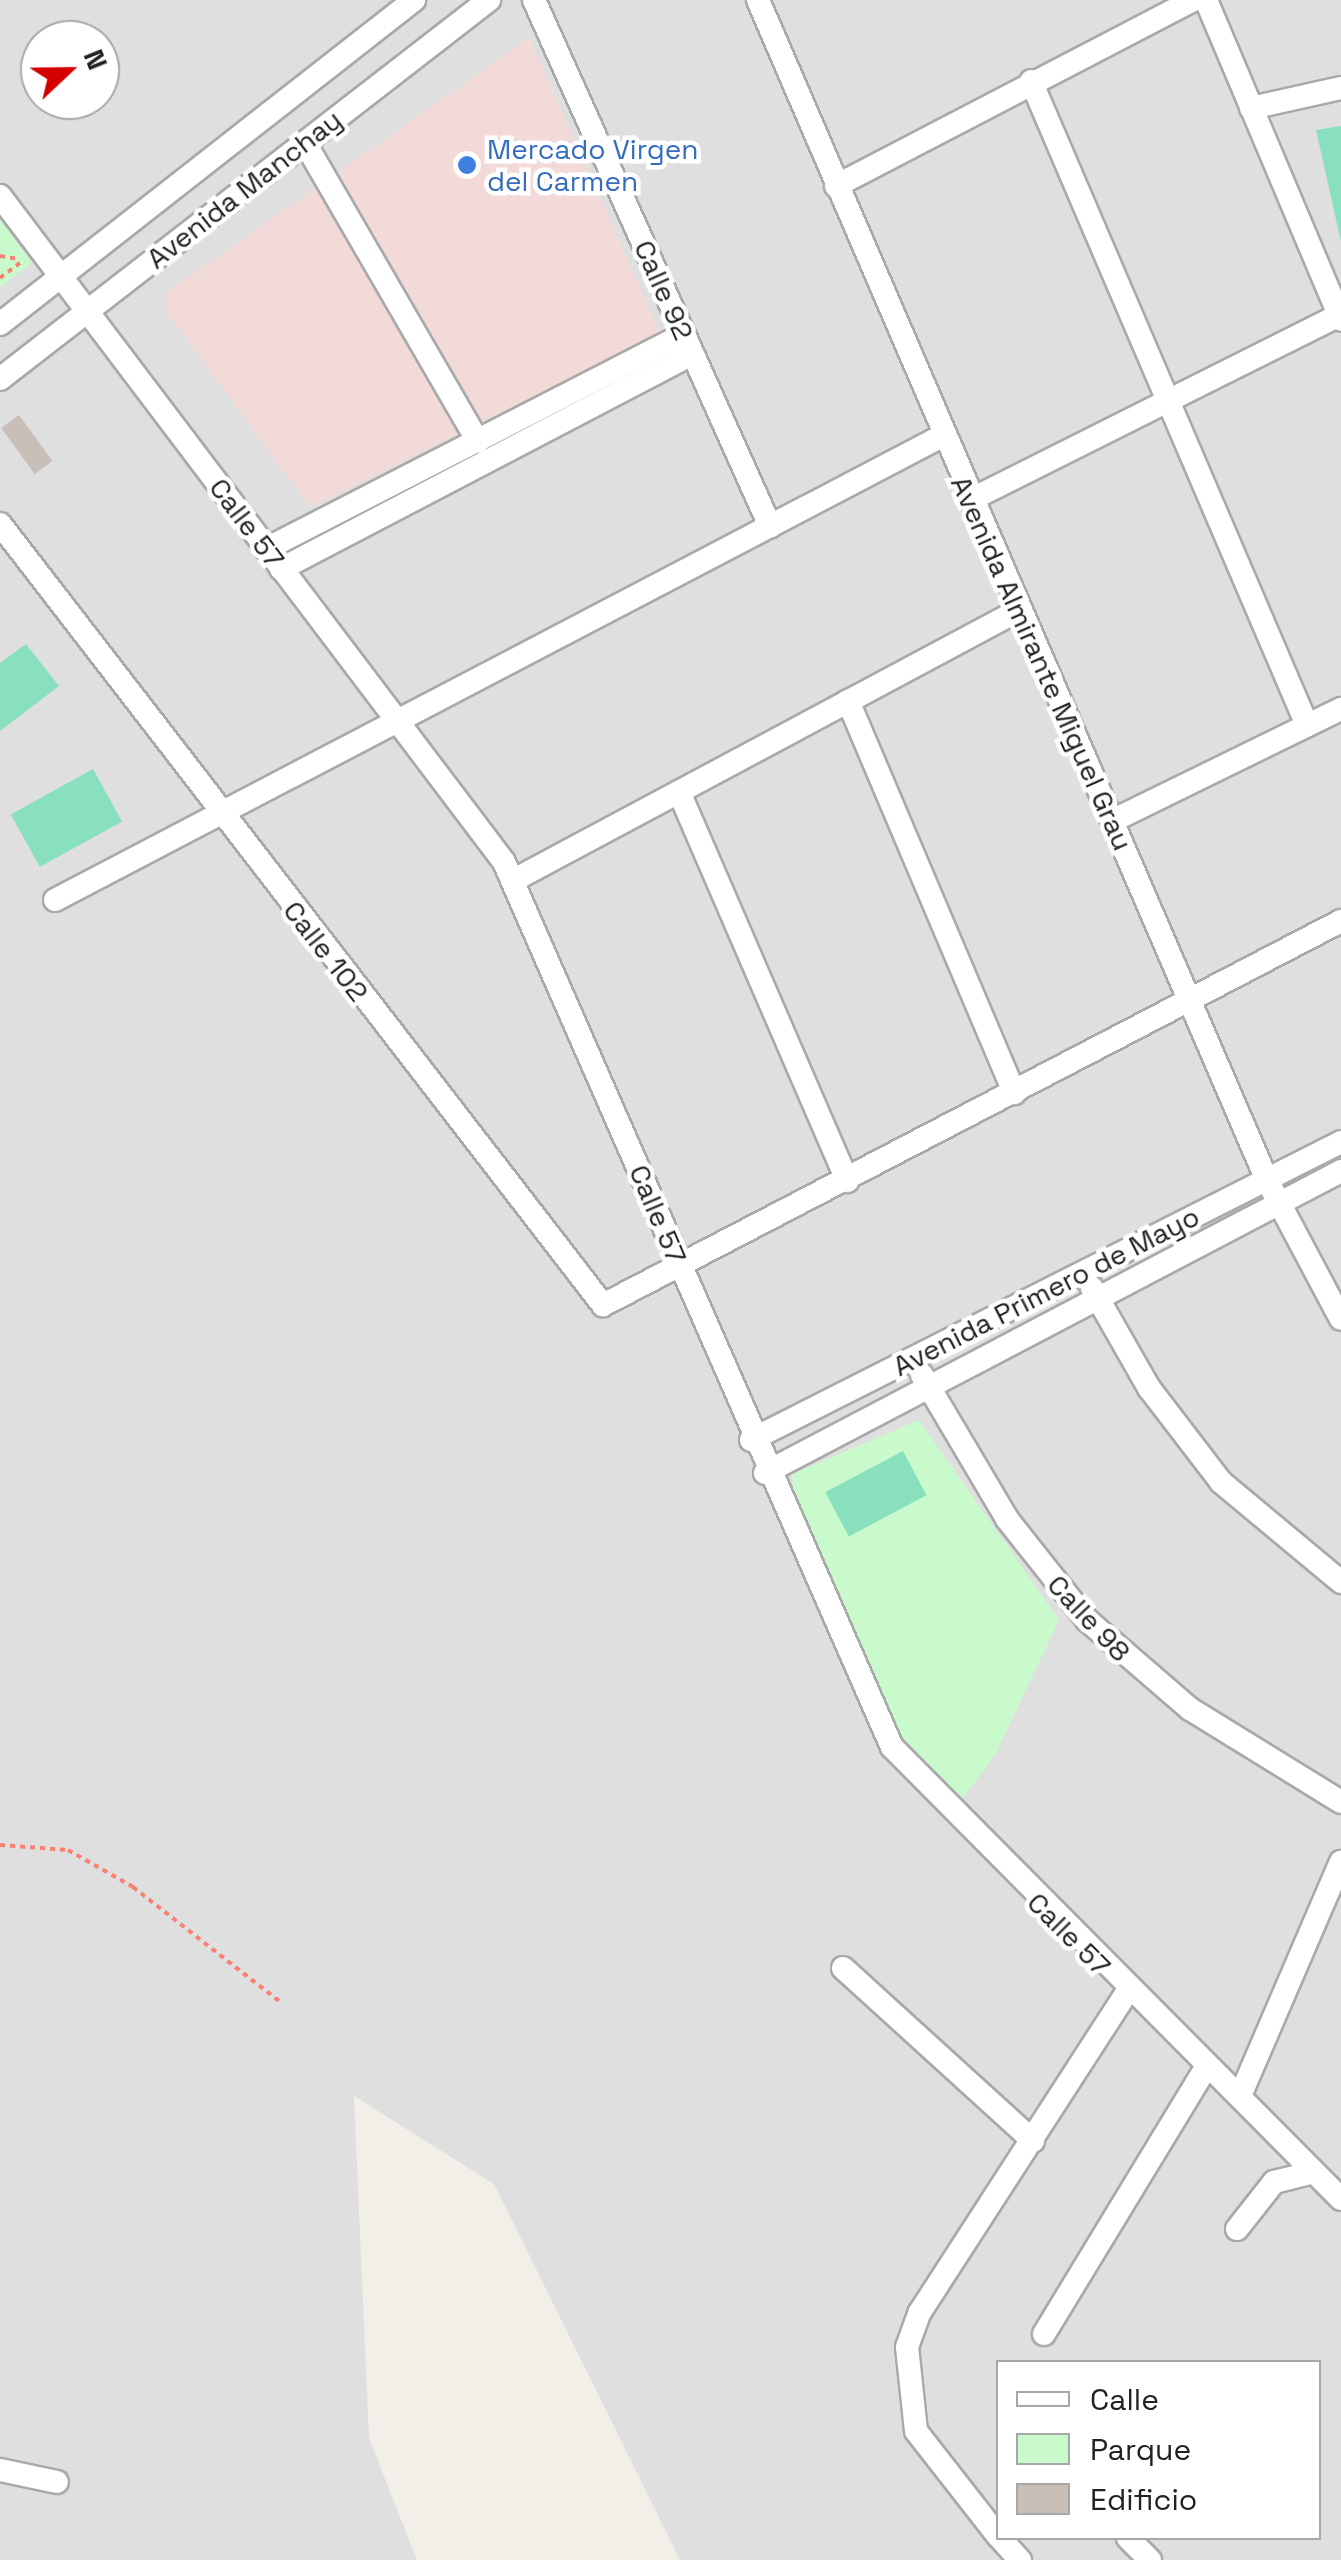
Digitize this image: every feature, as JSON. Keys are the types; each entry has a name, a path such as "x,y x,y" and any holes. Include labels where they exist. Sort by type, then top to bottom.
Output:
{"street":[{"name":"Avenida Manchay","path":"0,324 414,0"},
{"name":"Avenida Manchay","path":"0,379 489,0"},
{"name":"Calle 92","path":"534,0 770,526"},
{"name":"Avenida Almirante Miguel Grau","path":"758,0 942,436 1266,1180 1341,1319"},
{"path":"836,186 1031,81 1194,0"},
{"path":"970,500 1168,400 1338,306 1206,0"},
{"path":"1031,81 1307,725"},
{"path":"1251,108 1341,88"},
{"path":"305,143 478,441"},
{"name":"Calle 57","path":"0,196 398,720 514,880 765,1473 892,1747 1127,1992 1240,2096 1341,2199"},
{"path":"266,549 478,441 688,344"},
{"path":"280,569 688,344"},
{"path":"55,900 223,817 398,720 942,436"},
{"name":"Calle 102","path":"0,524 596,1301 612,1304 681,1269 1341,921"},
{"path":"514,880 1019,610"},
{"path":"848,702 1014,1092"},
{"path":"1112,821 1341,709"},
{"path":"679,792 847,1181"},
{"name":"Avenida Primero de Mayo","path":"751,1440 1341,1142"},
{"name":"Avenida Primero de Mayo","path":"765,1473 1100,1301 1341,1170"},
{"path":"1083,1272 1149,1388 1221,1482 1341,1582"},
{"name":"Calle 98","path":"916,1358 928,1389 1016,1532 1112,1645 1190,1709 1341,1802"},
{"path":"1240,2096 1341,1862"},
{"path":"843,1968 1033,2140"},
{"path":"996,2532 922,2445 904,2363 920,2312 1127,1992"},
{"path":"1044,2334 1207,2066"},
{"path":"1237,2230 1274,2182 1314,2172"},
{"path":"0,2470 57,2482"},
{"path":"1002,2540 1020,2560"},
{"path":"1130,2540 1150,2560"}],"path":[{"path":"12,244 30,268"},
{"path":"0,256 24,260"},
{"path":"0,278 24,260"},
{"path":"0,1845 68,1850 132,1887 279,2001"}],"shaded area":[{"path":"0,0 1341,0 1341,2560 680,2560 494,2184 354,2096 369,2438 417,2560 0,2560"},
{"name":"Mercado Virgen del Carmen","path":"529,38 660,333 310,507 166,311 166,293"}],"green space":[{"path":"1341,126 1341,242 1316,130"},
{"path":"0,220 32,263 0,287"},
{"path":"26,644 59,686 0,731 0,663"},
{"path":"93,769 122,821 40,867 11,815"},
{"path":"919,1420 1059,1620 996,1753 957,1806 941,1798 892,1727 793,1510 792,1474"},
{"path":"903,1451 926,1495 849,1536 825,1492"}],"building":[{"path":"19,415 53,461 35,474 1,428"}],"place":[{"name":"Mercado Virgen del Carmen","path":"467,165"}]}
